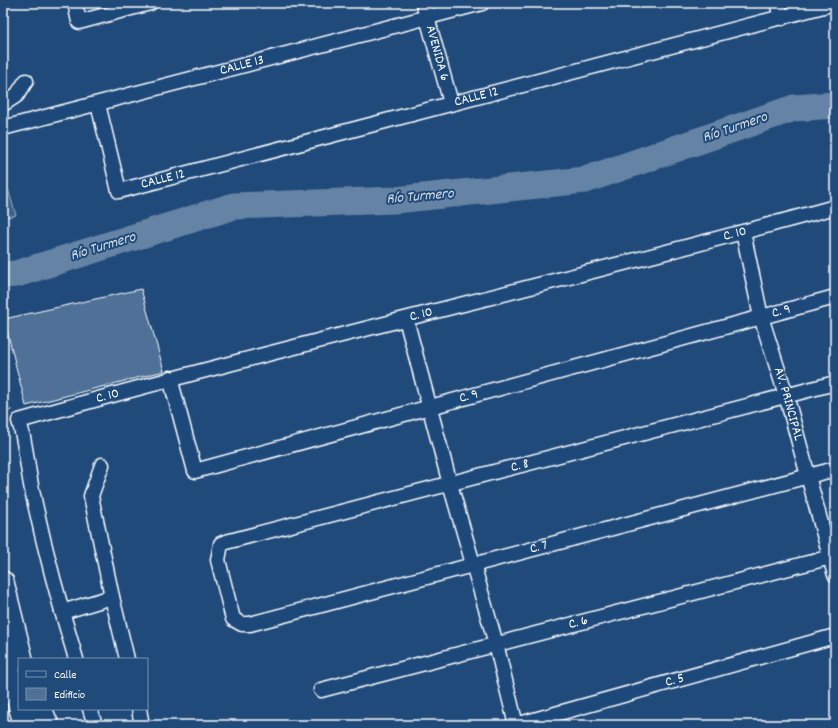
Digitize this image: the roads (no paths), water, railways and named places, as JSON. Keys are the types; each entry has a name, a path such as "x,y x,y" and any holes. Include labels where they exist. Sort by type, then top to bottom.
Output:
{"main road":[{"path":"3,582 22,658"},
{"path":"3,651 18,702"},
{"path":"20,710 25,725"},
{"path":"41,710 48,725"}],"street":[{"path":"75,3 79,22 150,3"},
{"name":"AVENIDA 6","path":"423,3 451,103"},
{"name":"CALLE 13","path":"3,128 482,3"},
{"path":"778,3 782,18"},
{"name":"CALLE 12","path":"98,104 118,191 835,3"},
{"path":"3,104 17,95 26,81"},
{"name":"C. 10","path":"62,612 32,489 23,432 19,421 170,378 406,319 835,207"},
{"name":"AV. PRINCIPAL","path":"742,232 761,317 786,395 808,476 833,556 835,575"},
{"name":"C. 9","path":"170,378 195,470 835,297"},
{"path":"406,319 431,406 450,484 496,644 516,725"},
{"name":"C. 8","path":"242,624 233,619 218,560 221,544 835,383"},
{"path":"102,464 91,496 112,597 127,658"},
{"name":"C. 7","path":"242,624 250,624 473,566 835,469"},
{"name":"C. 6","path":"321,690 833,556"},
{"path":"76,658 62,612 112,597"},
{"name":"C. 5","path":"516,725 835,636"},
{"path":"90,710 95,725"}],"waterway":[{"name":"Río Turmero","path":"3,275 16,274 234,206 395,200 585,180 794,108 835,105"}]}
